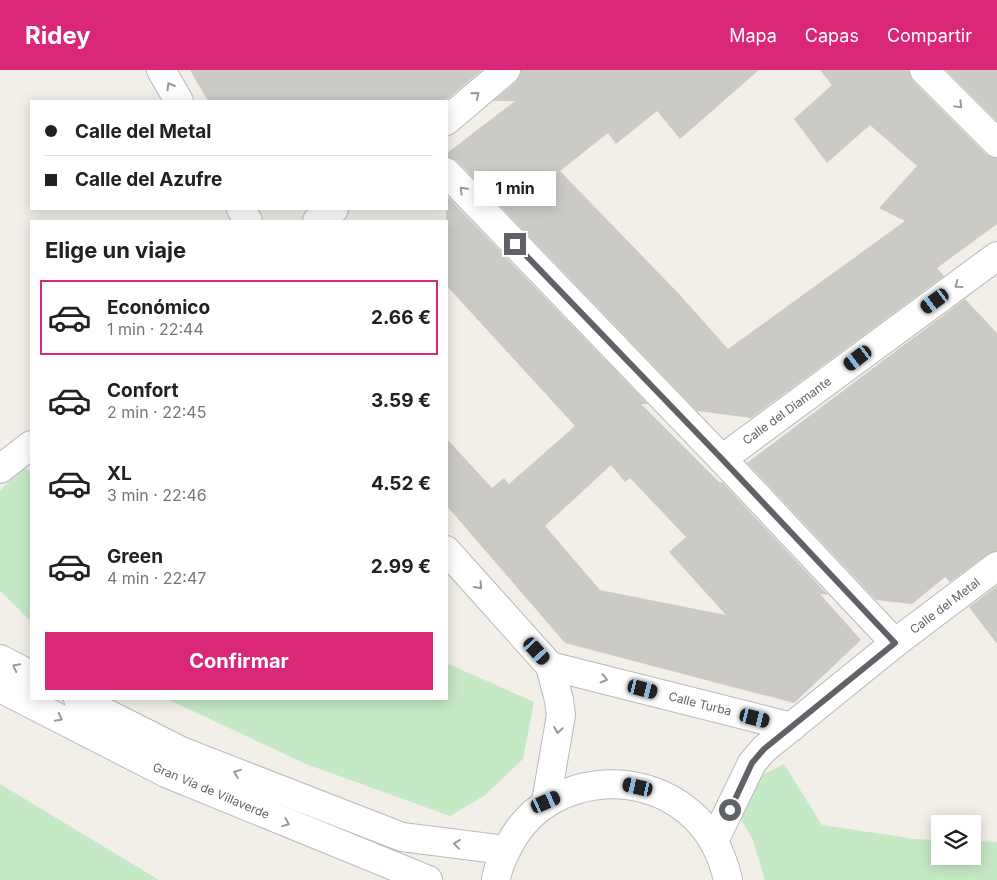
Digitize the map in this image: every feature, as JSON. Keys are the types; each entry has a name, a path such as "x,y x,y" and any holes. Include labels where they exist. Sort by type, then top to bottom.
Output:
{"street":[{"path":"161,70 178,100"},
{"path":"448,118 506,70"},
{"path":"924,70 997,143"},
{"path":"448,174 722,459 895,643"},
{"path":"318,220 333,210"},
{"name":"Calle del Diamante","path":"722,459 997,256"},
{"path":"0,469 30,446"},
{"path":"448,552 550,666 560,700 561,715 546,802"},
{"name":"Calle del Metal","path":"714,841 752,763 764,749 895,643 997,566"},
{"path":"0,659 30,674"},
{"name":"Calle Turba","path":"550,666 792,727"},
{"name":"Gran Vía de Villaverde","path":"0,688 166,773 428,880"},
{"name":"Gran Vía de Villaverde","path":"80,700 181,751 402,837 505,850"},
{"path":"496,880 505,850 522,824 546,802 581,786 619,783 657,792 690,812 714,841 723,861 728,880"}],"green space":[{"path":"22,467 30,471 30,620 0,591 0,491"},
{"path":"448,664 534,702 523,759 485,795 450,816 306,764 169,700 448,700"},
{"path":"784,764 822,825 931,840 931,865 981,865 981,841 997,842 997,880 765,880 753,840 736,811 762,775"},
{"path":"0,784 159,880 0,880"}],"building":[{"path":"190,70 482,70 446,100 207,100"},
{"path":"521,70 759,70 680,139 657,111 616,144 608,133 560,171 680,295 728,349 905,221 879,208 917,166 870,125 827,163 794,119 832,85 820,70 909,70 913,81 986,154 997,158 997,224 937,268 944,276 751,418 697,411 457,161 448,158 448,152 515,101 493,101 516,82"},
{"path":"946,70 997,70 997,121"},
{"path":"448,197 648,404 641,404 720,483 722,482 828,595 820,594 861,640 794,703 565,643 448,507 448,440 492,488 504,478 509,484 575,426 448,287 448,220 446,220 446,210 448,210","holes":["611,465 625,482 630,478 686,537 669,552 726,615 600,590 545,526"]},
{"path":"965,299 997,333 997,551 988,554 950,582 945,577 912,604 876,600 747,463"},
{"path":"997,586 997,644 969,607"}],"route":[{"path":"515,244 722,459 895,643 764,749 752,763 730,810"}]}
